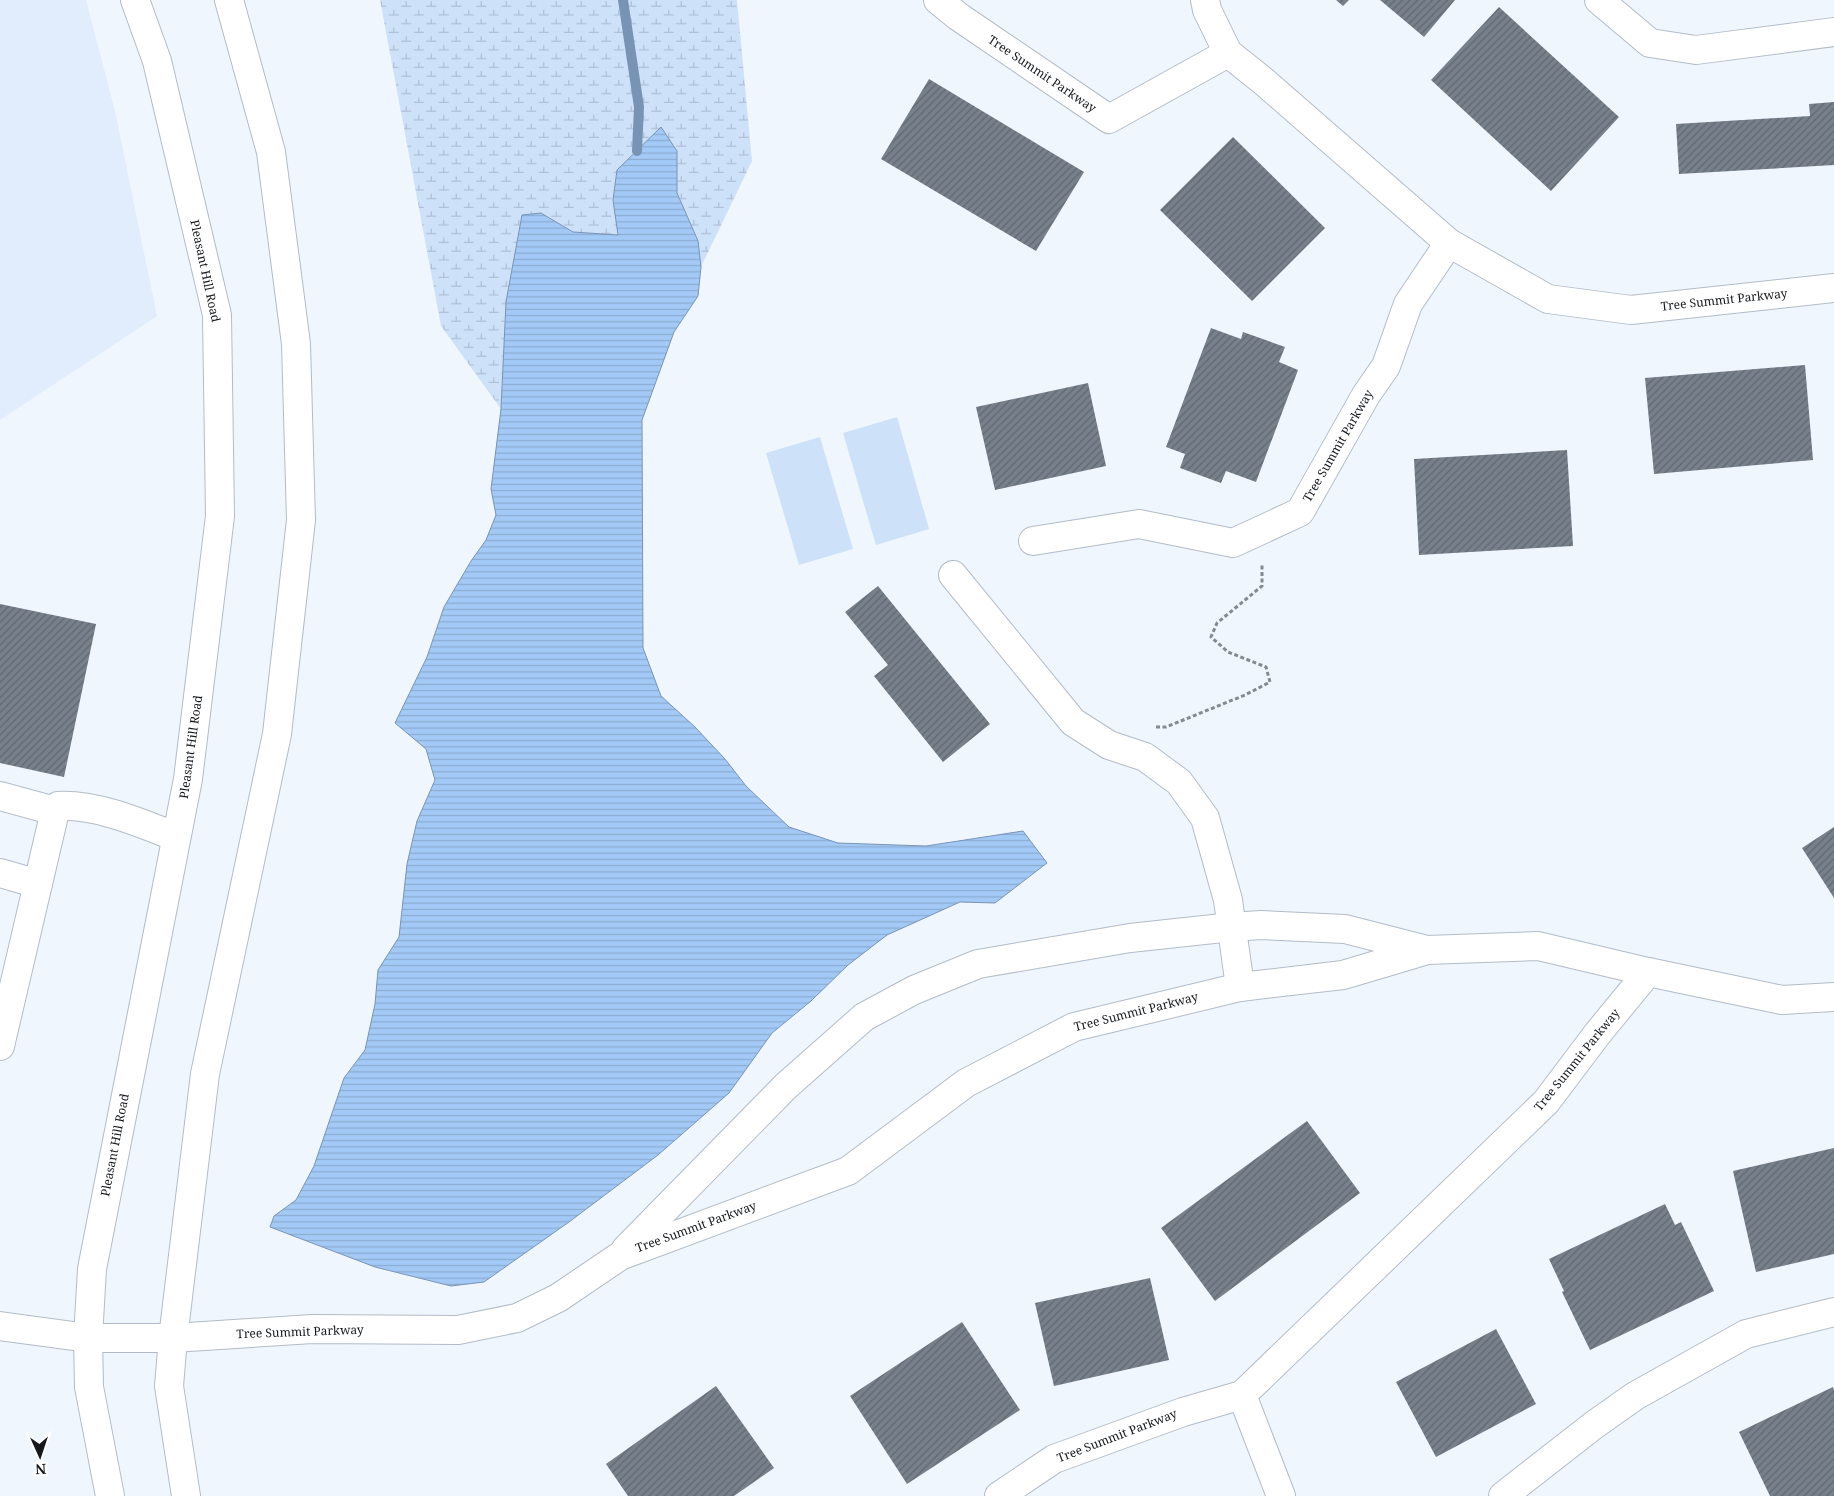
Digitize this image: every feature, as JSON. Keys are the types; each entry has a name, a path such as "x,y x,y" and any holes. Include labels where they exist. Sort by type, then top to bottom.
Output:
{"main road":[{"name":"Pleasant Hill Road","path":"110,1496 89,1387 88,1338 92,1269 190,760 220,516 217,315 157,61 135,0"},
{"path":"186,1496 169,1386 173,1338 205,1074 277,734 301,520 296,344 271,152 229,0"},
{"name":"Tree Summit Parkway","path":"938,0 958,17 1109,119 1228,53"},
{"name":"Tree Summit Parkway","path":"1205,0 1207,10 1228,53 1450,242 1548,298 1631,310 1834,288"},
{"path":"1599,0 1650,43 1696,50 1834,32"},
{"name":"Tree Summit Parkway","path":"1033,541 1139,524 1233,543 1300,512 1366,395 1386,366 1408,304 1450,242"},
{"path":"953,575 1073,722 1109,745 1145,757 1179,782 1205,818 1228,900 1240,987"},
{"path":"0,796 55,811"},
{"path":"0,1046 55,811 58,806 100,811 135,821 176,837"},
{"path":"0,873 38,884"},
{"path":"620,1256 786,1086 864,1017 914,990 978,964 1130,938 1232,926 1261,925 1345,929 1428,950"},
{"name":"Tree Summit Parkway","path":"0,1326 88,1338 173,1338 312,1329 458,1330 517,1318 558,1298 620,1256 848,1171 966,1083 1074,1027 1240,987 1343,975 1428,950 1538,946 1648,972 1782,1000 1834,997"},
{"name":"Tree Summit Parkway","path":"999,1496 1054,1459 1183,1412 1242,1395 1546,1102 1598,1033 1648,972"},
{"path":"1504,1496 1594,1425 1635,1396 1737,1339 1746,1334 1834,1312"},
{"path":"1242,1395 1281,1496"}],"path":[{"path":"1148,727 1166,726 1245,695 1270,682 1266,667 1228,652 1211,636 1218,623 1262,586 1260,530"}],"shaded area":[{"path":"0,0 86,0 115,111 157,316 0,420"}],"green space":[{"path":"380,0 737,0 752,161 701,267 698,241 677,193 677,151 613,200 618,235 573,232 541,213 506,302 501,409 441,326"},
{"path":"897,417 929,529 876,545 843,433"},
{"path":"820,437 853,549 799,565 766,453"}],"water":[{"path":"661,127 677,151 677,193 698,241 701,267 698,296 674,332 642,420 643,648 661,696 695,727 725,759 746,786 789,827 838,843 926,846 1023,831 1047,863 995,903 960,902 887,935 848,965 811,1001 772,1033 729,1093 658,1155 569,1222 484,1282 451,1286 375,1267 270,1227 274,1216 296,1200 314,1166 344,1078 365,1050 375,1004 378,970 399,937 407,864 417,821 435,780 426,749 395,723 427,657 444,607 471,561 486,540 496,515 491,489 501,409 506,302 522,215 541,213 573,232 618,235 613,200 617,170"}],"building":[{"path":"1336,0 1349,0 1343,6"},
{"path":"1380,0 1455,0 1424,37"},
{"path":"1499,7 1619,117 1551,191 1431,80"},
{"path":"929,79 1084,172 1036,251 881,159"},
{"path":"1834,102 1834,165 1679,174 1676,124 1810,116 1809,104"},
{"path":"1233,137 1325,228 1252,301 1160,210"},
{"path":"1211,328 1241,339 1243,332 1285,347 1279,362 1298,370 1256,482 1226,471 1221,483 1180,468 1185,454 1166,447"},
{"path":"1805,365 1813,460 1654,474 1645,378"},
{"path":"1088,383 1106,466 995,490 976,407"},
{"path":"1567,450 1573,546 1419,555 1414,459"},
{"path":"878,586 990,724 943,762 874,676 888,665 845,612"},
{"path":"0,604 96,624 64,777 0,763"},
{"path":"1834,827 1834,898 1802,848"},
{"path":"1307,1121 1360,1193 1215,1301 1161,1228"},
{"path":"1834,1148 1834,1254 1756,1272 1733,1171"},
{"path":"1665,1204 1675,1225 1681,1222 1714,1291 1590,1350 1562,1292 1564,1291 1549,1259"},
{"path":"1150,1278 1169,1360 1054,1386 1035,1303"},
{"path":"962,1322 1020,1410 907,1484 850,1396"},
{"path":"1496,1329 1536,1404 1436,1457 1396,1382"},
{"path":"716,1386 774,1468 734,1496 628,1496 606,1464"},
{"path":"1833,1387 1834,1496 1770,1496 1739,1432"}],"waterway":[{"path":"623,0 639,107 637,151"}]}
